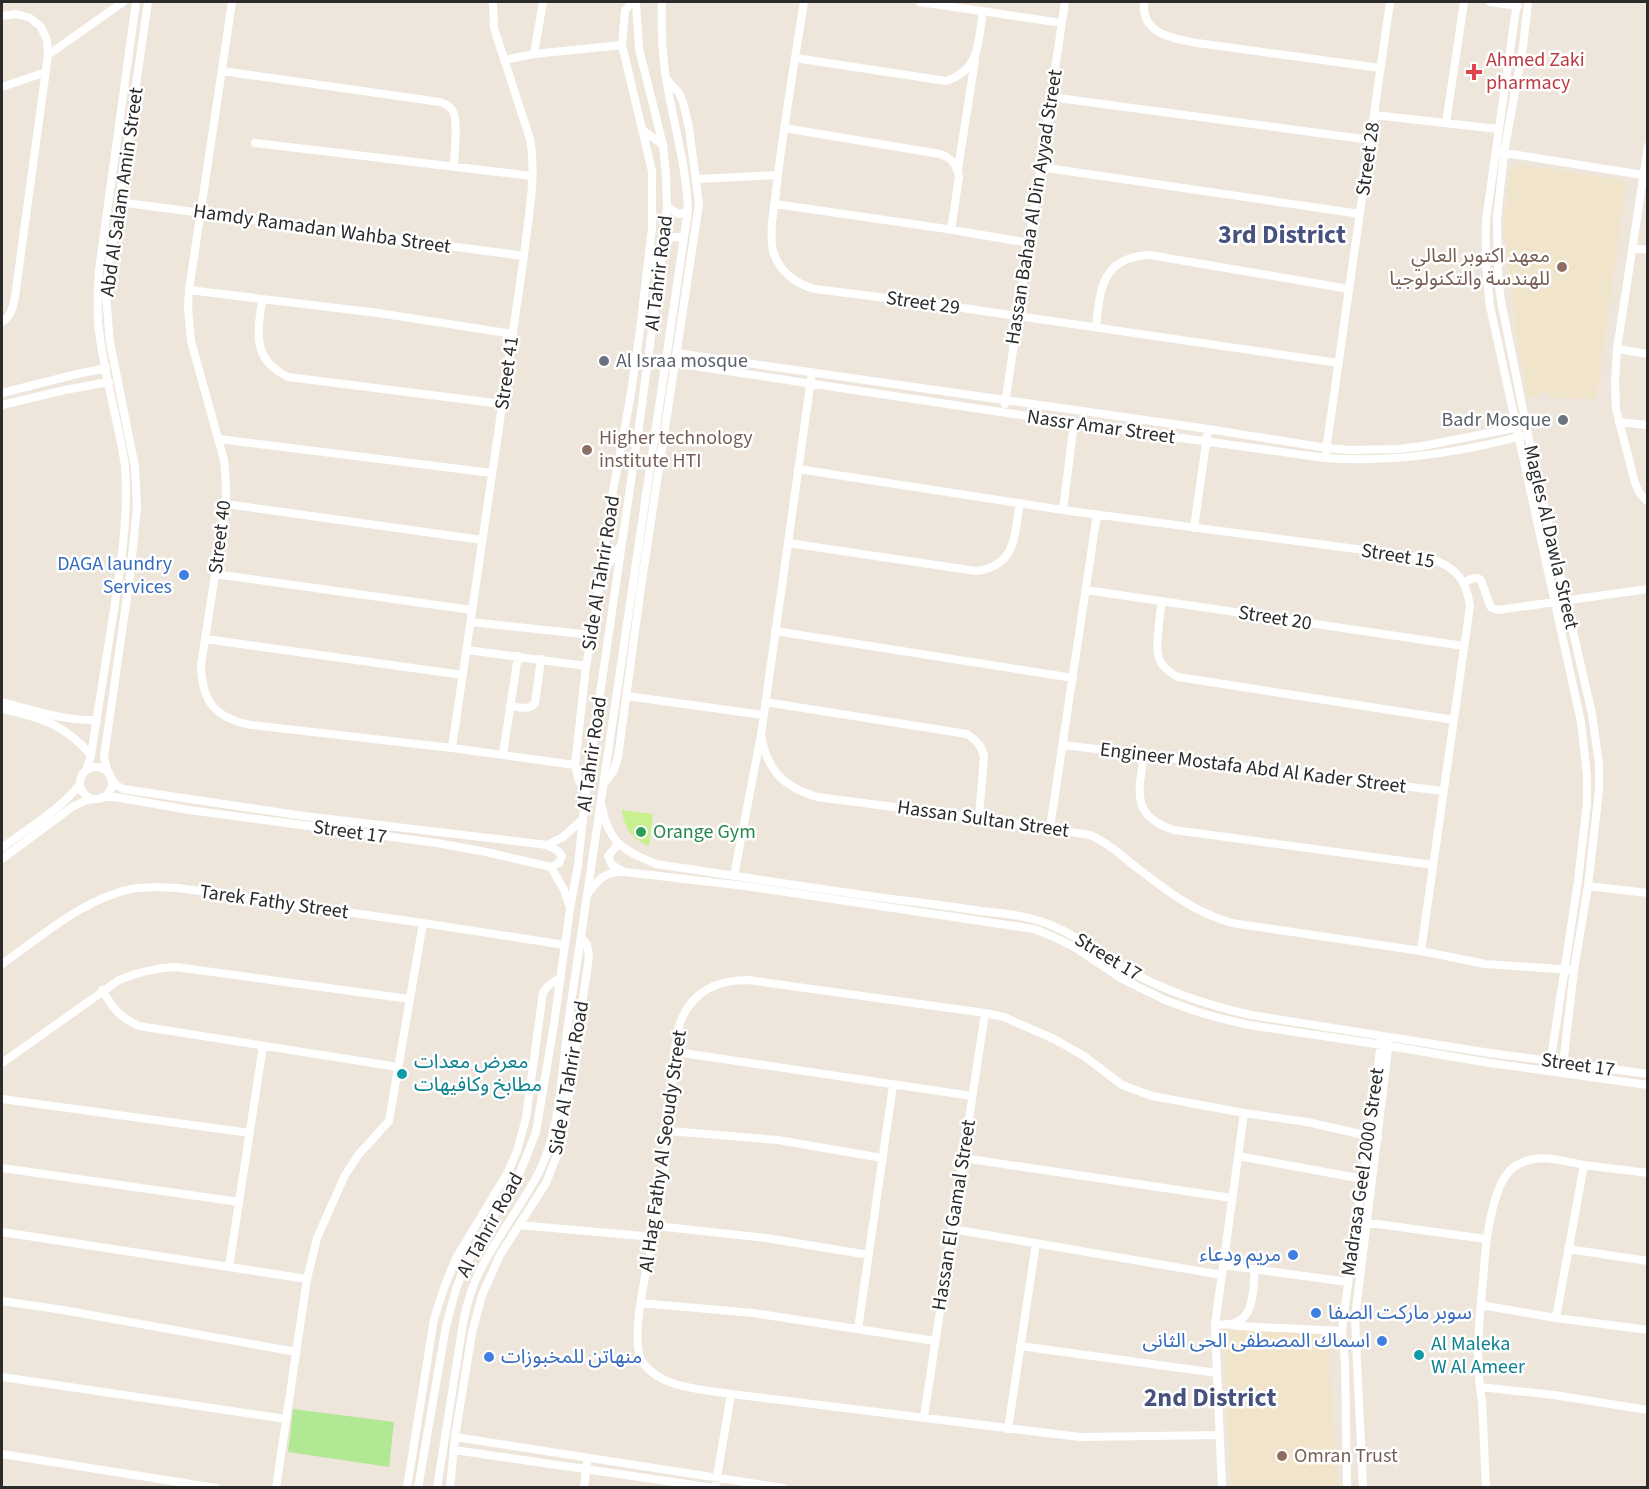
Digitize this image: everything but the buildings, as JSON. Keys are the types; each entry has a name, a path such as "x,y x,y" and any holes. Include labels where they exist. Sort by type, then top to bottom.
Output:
{"street":[{"path":"48,55 123,2"},
{"name":"Abd Al Salam Amin Street","path":"86,771 97,720 125,528 126,487 122,446 101,344 98,287 136,2"},
{"name":"Abd Al Salam Amin Street","path":"110,776 104,757 130,576 136,526 137,487 132,448 107,318 108,271 148,2"},
{"name":"Street 40","path":"232,2 189,290 191,341 224,460 226,482 226,504 201,665 202,683 208,699 219,712 234,721 251,725 503,754 575,765"},
{"name":"Street 41","path":"452,748 524,256 532,176 530,139 494,28 494,2"},
{"path":"534,54 543,2"},
{"name":"Side Al Tahrir Road","path":"575,765 586,666 613,491 630,399 652,228 652,171 622,45 625,11 633,2"},
{"name":"Al Tahrir Road","path":"418,1488 451,1307 463,1271 480,1237 512,1188 536,1132 578,865 586,790 640,419 667,207 663,145 639,49 633,2"},
{"name":"Al Tahrir Road","path":"437,1488 469,1297 494,1245 539,1172 554,1124 688,210 684,167 666,79 661,23 662,2"},
{"name":"Street 29","path":"804,2 784,128 772,238 773,249 789,277 815,289 1339,363"},
{"path":"920,2 1062,23"},
{"name":"Hassan Bahaa Al Din Ayyad Street","path":"1004,413 1065,2"},
{"path":"1144,2 1143,6 1149,23 1156,30 1172,38 1381,68"},
{"name":"Street 28","path":"1325,458 1390,2"},
{"path":"1446,123 1464,2"},
{"path":"1490,2 1528,4"},
{"name":"Magles Al Dawla Street","path":"1516,3 1486,220 1486,278 1490,306 1581,722 1587,776 1587,803 1578,881 1550,1071"},
{"name":"Magles Al Dawla Street","path":"1528,4 1523,47 1504,153 1497,218 1498,277 1528,435 1592,714 1599,764 1599,790 1588,886 1574,970 1562,1072"},
{"path":"951,230 959,177 958,169 983,11"},
{"path":"2,15 16,14 30,18 41,27 47,40 48,55 13,309 2,322"},
{"path":"504,60 534,54 622,45"},
{"path":"795,58 946,81 966,72 976,53"},
{"path":"126,71 130,74 138,72"},
{"path":"222,71 440,102 452,109 456,119 454,167"},
{"path":"2,87 46,72"},
{"path":"604,783 614,770 618,757 641,587 699,204 683,102 679,93 666,79"},
{"path":"1051,97 1371,140"},
{"path":"121,108 127,104 132,107 132,110"},
{"path":"1374,115 1498,129"},
{"path":"784,128 940,154 954,162 958,169"},
{"path":"644,131 663,145"},
{"path":"255,143 532,176"},
{"path":"1647,146 1617,350 1615,396 1619,422 1635,483 1647,502"},
{"path":"1495,152 1643,175"},
{"path":"1040,167 1360,214"},
{"path":"696,179 778,175"},
{"name":"Hamdy Ramadan Wahba Street","path":"119,202 524,256"},
{"path":"775,204 1029,243"},
{"path":"667,207 679,214 688,210"},
{"path":"645,279 671,237 681,239 683,244"},
{"path":"1632,248 1647,250"},
{"path":"1096,327 1101,287 1106,276 1125,260 1137,256 1150,255 1349,289"},
{"path":"189,290 513,334"},
{"path":"262,299 259,346 270,365 288,377 502,404"},
{"path":"675,302 684,302"},
{"path":"1617,350 1647,354"},
{"name":"Nassr Amar Street","path":"676,353 1350,450 1423,446 1526,425"},
{"name":"Nassr Amar Street","path":"674,363 1004,413 1325,458 1399,459 1463,450 1528,435"},
{"path":"2,393 106,368"},
{"name":"Hassan Sultan Street","path":"812,372 761,735 764,750 778,776 802,792 817,797 1081,832 1099,839 1193,908 1232,923 1421,951 1492,965 1574,970"},
{"path":"2,405 109,382"},
{"path":"630,399 640,419"},
{"path":"657,425 669,409"},
{"path":"1619,422 1647,425"},
{"path":"1063,510 1074,423"},
{"path":"1194,528 1208,429"},
{"path":"218,439 492,473"},
{"name":"Street 15","path":"798,469 1063,510 1432,559 1454,571 1463,583"},
{"path":"788,543 976,571 988,570 1008,555 1013,543 1020,503"},
{"path":"226,504 482,540"},
{"path":"1050,828 1097,514"},
{"path":"600,577 622,543"},
{"path":"635,569 641,587"},
{"path":"215,574 472,610"},
{"path":"119,575 124,578 130,576"},
{"path":"1421,951 1470,606 1468,592 1463,583 1475,578 1481,580 1490,606 1495,610 1647,589"},
{"name":"Street 20","path":"1086,590 1464,646"},
{"path":"116,596 126,597"},
{"path":"1162,601 1156,651 1162,666 1169,673 1178,677 1454,720"},
{"path":"471,622 592,635"},
{"path":"775,631 1072,678"},
{"path":"205,639 463,675"},
{"path":"466,650 586,666"},
{"path":"503,754 518,656"},
{"path":"510,706 527,708 535,704 541,659"},
{"path":"604,667 611,669 621,665"},
{"path":"600,697 608,692 617,695"},
{"path":"627,696 763,715"},
{"path":"2,702 58,725 91,755"},
{"path":"765,702 967,734 975,738 984,756 979,818"},
{"path":"2,709 81,720 97,720"},
{"path":"734,876 761,735"},
{"name":"Engineer Mostafa Abd Al Kader Street","path":"1063,745 1443,791"},
{"path":"1144,754 1138,794 1146,813 1161,826 1174,830 1433,866"},
{"path":"575,765 579,781 586,790"},
{"path":"2,848 72,794 86,771 91,768 100,768 110,776 111,787 107,794 72,807 2,859"},
{"name":"Street 17","path":"110,776 116,785 123,789 166,796 315,817 547,845"},
{"path":"80,783 87,796 100,798"},
{"name":"Street 17","path":"100,798 115,796 189,810 437,843 551,867"},
{"path":"601,801 605,819 618,844 610,852 609,860 615,867 625,872"},
{"path":"547,845 563,837 583,819"},
{"name":"Street 17","path":"618,844 630,853 656,864 1013,915 1040,921 1065,931 1149,982 1216,1007 1490,1063 1647,1085"},
{"path":"547,845 562,856 559,864 551,867 564,890 570,909"},
{"name":"Street 17","path":"587,894 596,883 613,871 745,886 1034,929 1074,946 1122,979 1165,1000 1195,1011 1249,1025 1551,1060 1647,1074"},
{"path":"1588,886 1647,893"},
{"name":"Tarek Fathy Street","path":"2,964 89,904 132,889 155,887 178,888 565,945"},
{"path":"276,1488 307,1279 317,1238 345,1175 359,1154 389,1121 423,923"},
{"name":"Side Al Tahrir Road","path":"450,1488 455,1437 472,1333 482,1296 495,1266 546,1183 559,1150 589,957 587,944 581,937"},
{"path":"2,1063 102,990 119,980 157,968 176,967 409,999"},
{"name":"Side Al Tahrir Road","path":"407,1488 434,1319 456,1258 508,1172 517,1151 526,1118 543,992 561,977"},
{"name":"Al Hag Fathy Al Seoudy Street","path":"1220,1435 1080,1437 731,1394 687,1387 655,1374 642,1361 637,1344 641,1302 656,1226 669,1131 677,1034 681,1018 701,992 716,984 732,980 748,980 985,1013 1004,1017 1054,1039 1084,1056 1122,1085 1152,1096 1307,1122 1374,1137"},
{"path":"102,990 111,1006 123,1018 139,1026 398,1067"},
{"name":"Hassan El Gamal Street","path":"924,1417 985,1013"},
{"path":"554,1024 561,1026 567,1024"},
{"name":"Madrasa Geel 2000 Street","path":"1363,1488 1355,1318 1368,1223 1374,1137 1385,1041"},
{"path":"229,1267 263,1046"},
{"path":"550,1049 554,1046 560,1047 564,1053"},
{"path":"676,1052 972,1096"},
{"path":"858,1329 892,1084"},
{"path":"2,1099 250,1133"},
{"path":"1222,1488 1215,1325 1244,1113"},
{"path":"669,1131 778,1140 882,1158"},
{"name":"Madrasa Geel 2000 Street","path":"1347,1488 1345,1362 1342,1331 1363,1179 1374,1137"},
{"path":"1238,1156 1363,1179"},
{"path":"1486,1488 1479,1330 1486,1239 1500,1186 1506,1174 1518,1163 1545,1157 1584,1165 1647,1173"},
{"path":"963,1158 1232,1198"},
{"path":"1556,1318 1584,1165"},
{"path":"2,1168 239,1202"},
{"path":"1357,1221 1486,1239"},
{"path":"519,1224 654,1237"},
{"path":"656,1226 766,1238 868,1255"},
{"path":"952,1229 1222,1275"},
{"path":"2,1232 307,1279"},
{"path":"1008,1429 1036,1243"},
{"path":"1568,1249 1647,1261"},
{"path":"1223,1265 1348,1282"},
{"path":"475,1281 495,1266"},
{"path":"1215,1325 1236,1323 1248,1312 1255,1269"},
{"path":"2,1300 296,1352"},
{"path":"641,1302 753,1313 935,1341"},
{"path":"1481,1305 1647,1330"},
{"path":"1227,1324 1342,1331"},
{"path":"1020,1346 1217,1373"},
{"path":"423,1383 440,1361"},
{"path":"2,1377 286,1419"},
{"path":"453,1385 462,1399"},
{"path":"1480,1387 1554,1395 1647,1410"},
{"path":"454,1450 715,1488 731,1394"},
{"path":"455,1437 783,1488"},
{"path":"2,1454 216,1488"},
{"path":"584,1488 588,1459"}],"shaded area":[{"name":"معهد اكتوبر العالي للهندسة والتكنولوجيا","path":"1516,165 1623,180 1626,184 1596,399 1550,398 1547,390 1528,398 1516,333 1504,223 1511,169"},
{"path":"1223,1329 1327,1334 1338,1487 1231,1487"}],"green space":[{"name":"Orange Gym","path":"622,810 653,814 649,846 630,832"},
{"path":"293,1409 394,1422 389,1467 288,1452"}],"place":[{"name":"Ahmed Zaki pharmacy","path":"1474,72"},
{"name":"معهد اكتوبر العالي للهندسة والتكنولوجيا","path":"1562,267"},
{"name":"Al Israa mosque","path":"604,361"},
{"name":"Badr Mosque","path":"1563,420"},
{"name":"Higher technology institute HTI","path":"587,450"},
{"name":"DAGA laundry Services","path":"184,575"},
{"name":"Orange Gym","path":"641,832"},
{"name":"معرض معدات مطابخ وكافيهات","path":"402,1074"},
{"name":"مريم ودعاء","path":"1293,1255"},
{"name":"سوبر ماركت الصفا","path":"1316,1313"},
{"name":"اسماك المصطفى الحى الثانى","path":"1382,1341"},
{"name":"Al Maleka W Al Ameer","path":"1419,1355"},
{"name":"منهاتن للمخبوزات","path":"489,1357"},
{"name":"Omran Trust","path":"1282,1456"}],"district":[{"name":"3rd District","path":"1282,234"},
{"name":"2nd District","path":"1210,1397"}]}
